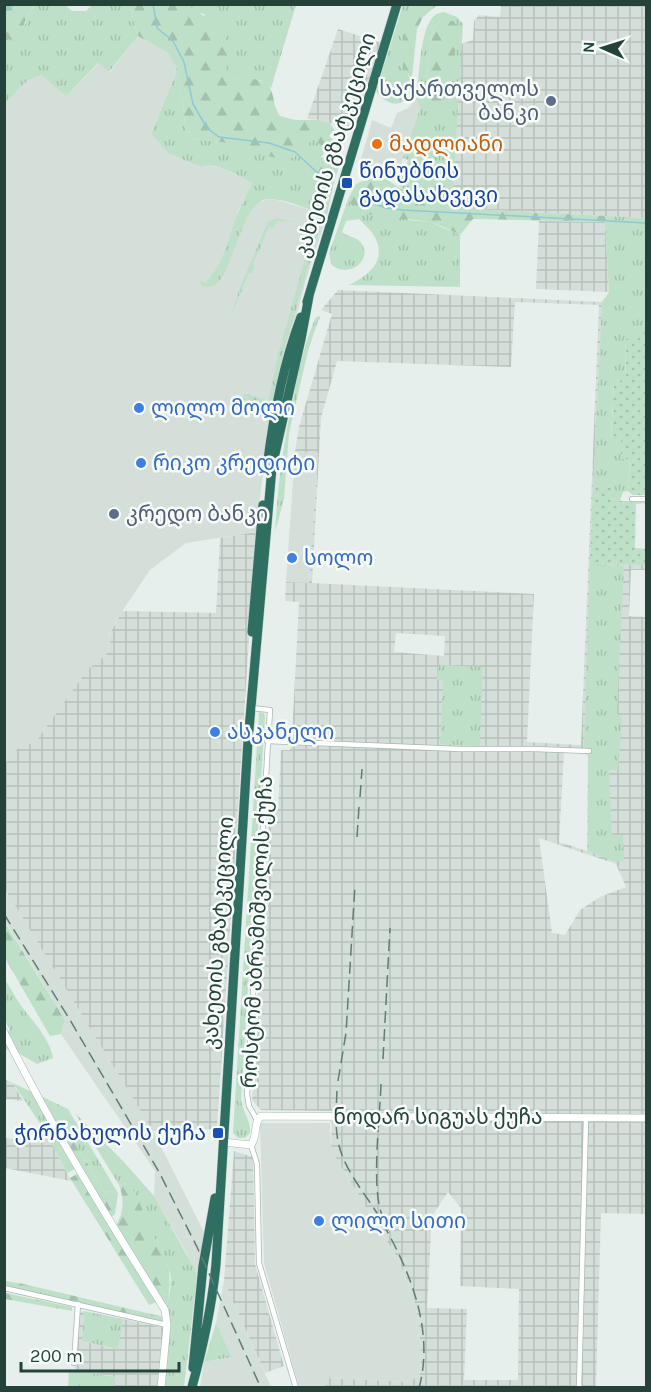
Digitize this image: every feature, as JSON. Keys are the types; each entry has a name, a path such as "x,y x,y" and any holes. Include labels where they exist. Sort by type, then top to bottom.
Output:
{"highway":[{"name":"კახეთის გზატკეცილი","path":"192,1387 203,1266 221,1169 250,704 252,636 271,436 291,348 309,296 397,4"}],"street":[{"path":"391,4 392,21"},
{"path":"632,499 646,499"},
{"name":"როსტომ აბრამიშვილის ქუჩა","path":"250,704 270,710 247,1094 249,1106 257,1120"},
{"path":"267,741 459,749 589,751"},
{"path":"5,1032 36,1095 78,1169 165,1310 167,1325 161,1388"},
{"name":"ნოდარ სიგუას ქუჩა","path":"257,1120 261,1116 646,1118"},
{"path":"579,1388 586,1118"},
{"path":"257,1120 254,1141 251,1145 257,1164 259,1263 296,1388"},
{"path":"223,1142 251,1145"},
{"path":"4,1288 167,1325"},
{"path":"74,1363 78,1304"}],"shaded area":[{"path":"501,5 646,5 646,218 452,208 461,44 473,40 474,21 479,15 500,17"},
{"path":"338,29 381,43 352,130 320,120 307,119"},
{"name":"ლილო მოლი","path":"138,36 168,53 176,67 177,71 151,134 168,153 199,167 205,165 223,168 252,183 237,214 247,218 256,204 268,199 327,215 306,280 282,370 266,447 256,532 186,543 150,570 108,636 111,643 106,655 88,669 34,744 22,744 5,763 5,103 27,81 43,75 66,96 99,63 110,72"},
{"path":"416,99 420,107 399,171 392,174 364,169 360,163 372,120 391,128 397,113 408,108"},
{"path":"539,221 605,222 609,292 536,289"},
{"path":"338,290 602,302 590,563 646,565 646,570 631,570 629,616 646,617 646,1214 601,1213 596,1387 325,1387 325,1378 409,1382 420,1375 421,1349 413,1293 398,1259 331,1150 332,1111 261,1110 252,1100 269,815 278,809 281,750 290,750 292,736 299,602 285,601 286,582 309,583 318,453 295,452 299,427 332,314 321,310","holes":["515,302 599,305 581,745 527,742 534,594 312,583 321,418 337,361 511,367","396,633 445,636 444,656 394,652","564,752 582,753 588,755 587,851 559,842","539,838 616,864 626,887 600,897 580,910 565,935 552,933","448,1192 461,1208 460,1286 519,1289 518,1380 464,1380 467,1309 427,1308 432,1216"]},
{"path":"295,452 318,452 309,583 286,582"},
{"path":"256,532 217,1129 153,1131 5,889 5,763 22,744 34,744 88,669 106,655 111,643 108,637 122,611 216,613 220,538"},
{"path":"5,889 153,1131 205,1234 197,1277 186,1252 154,1196 155,1171 61,1034 65,1020 5,921"},
{"path":"4,1079 13,1083 23,1101 5,1099"},
{"name":"ლილო სითი","path":"260,1123 330,1123 331,1150 398,1259 413,1293 421,1349 420,1375 409,1382 326,1378 325,1387 299,1387 264,1263"},
{"path":"47,1134 71,1181 5,1168 5,1138 36,1142"},
{"path":"234,1151 253,1157 255,1264 284,1366 265,1373 224,1281"},
{"path":"224,1281 271,1387 200,1388 204,1362 232,1357 216,1323"},
{"path":"84,1311 82,1341 117,1349 123,1319 165,1328 159,1387 114,1387 115,1377 75,1370 79,1313"}],"green space":[{"path":"4,5 35,5 19,32 5,41"},
{"path":"35,5 65,5 72,11 86,11 92,5 129,5 138,36 109,72 98,63 66,96 42,75 27,81 5,103 5,41 9,40 26,23 27,16"},
{"path":"129,5 189,5 220,27 227,44 228,78 264,82 271,90 280,116 295,120 320,120 330,123 334,130 329,136 337,144 326,150 314,139 286,161 222,142 193,139 185,127 176,67 168,53 138,36"},
{"path":"189,5 296,5 271,88 261,80 228,78 225,68 227,53 204,14 195,12"},
{"path":"403,5 412,5 405,32 404,49 408,76 412,77 412,84 407,98 403,102 393,104 376,91"},
{"path":"412,5 437,5 423,17 417,29 412,77 406,72 402,55"},
{"path":"444,12 457,17 463,24 452,208 443,202 412,196 399,186 408,160 403,158 420,108 416,99 426,30 435,15","holes":["452,21 457,44 424,97 434,25"]},
{"path":"452,21 457,25 457,44 440,111 425,104 424,97 434,25"},
{"path":"177,71 185,127 193,139 222,142 294,157 314,139 326,150 321,157 306,168 309,176 333,186 327,215 324,214 285,347 270,412 265,417 278,355 318,212 274,199 257,204 248,216 220,280 211,286 200,284 201,281 205,283 220,262 252,183 220,167 200,167 168,153 151,134"},
{"path":"321,157 340,163 333,186 309,176 306,168"},
{"path":"371,178 386,179 412,196 443,202 452,208 607,216 605,222 473,219 460,235 432,223 379,217 360,210 350,203 349,197 356,184"},
{"path":"349,197 350,203 408,220 430,222 460,235 460,287 349,285 372,269 379,250 374,236 359,219 346,221 342,232 362,244 364,257 361,263 350,269 343,270 331,264 329,253"},
{"path":"607,216 646,218 646,324 643,339 626,339 625,380 614,381 611,438 621,438 630,458 628,491 623,492 620,501 610,501 610,484 593,484 602,302 609,292 605,222"},
{"path":"277,218 295,222 277,221 274,228 269,227 253,264 255,265 252,273 249,273 231,316 239,290 266,226 269,221"},
{"path":"320,316 308,351 289,433 284,499 275,532 282,460 291,407 306,344 316,317"},
{"path":"646,324 646,495 633,495 628,491 630,459 621,459 621,438 611,439 614,381 625,380 626,339 642,338"},
{"path":"244,393 269,401 265,417 246,414 242,407"},
{"path":"593,484 611,484 611,501 646,501 646,503 636,504 635,548 646,549 646,565 590,564"},
{"path":"590,564 624,566 617,713 622,719 618,770 609,770 612,835 623,835 624,861 613,861 588,851 588,755 582,753"},
{"path":"438,665 483,667 480,746 440,744 443,681 437,680"},
{"path":"259,712 264,713 265,717 241,1100 250,1133 245,1138 238,1138 233,1133"},
{"path":"4,921 65,1020 61,1034 50,1036 5,958"},
{"path":"4,978 44,1036 53,1058 37,1064 20,1054 5,1049 5,1034 10,1030 5,1020"},
{"path":"13,1083 68,1109 118,1193 110,1191 105,1193 68,1131 55,1129 47,1134"},
{"path":"75,1113 154,1196 194,1268 197,1277 184,1387 164,1387 171,1326 166,1307 171,1277 166,1260 126,1183 119,1185"},
{"path":"58,1129 68,1131 105,1193 110,1191 118,1193 115,1214 111,1217"},
{"path":"52,1131 75,1169 67,1173 47,1134"},
{"path":"79,1173 157,1302 149,1305 70,1178"},
{"path":"126,1183 138,1198 152,1235 166,1259 170,1283 166,1307 116,1225 121,1216 122,1205 119,1185"},
{"path":"5,1281 164,1317 163,1322 5,1286"},
{"path":"5,1293 72,1307 72,1311 5,1299"},
{"path":"84,1311 123,1319 118,1349 82,1341"},
{"path":"216,1323 232,1357 204,1362"},
{"path":"69,1369 115,1377 114,1387 68,1387"}],"waterway":[{"path":"4,12 15,4"},
{"path":"153,4 157,28 173,41 184,62 193,104 207,128 219,137 269,143 295,152 321,176"},
{"path":"370,202 386,208 403,210 646,223"}],"railway":[{"path":"360,797 362,769"},
{"path":"357,837 359,807"},
{"path":"338,1081 346,1033 355,885"},
{"path":"4,914 70,1020 159,1172 197,1247 261,1388"},
{"path":"383,1059 390,928"},
{"path":"381,1084 377,1188 382,1215"},
{"path":"337,1091 337,1131 342,1155 397,1251 415,1295 424,1341 419,1388"}],"place":[{"name":"საქართველოს ბანკი","path":"551,101"},
{"name":"მადლიანი","path":"377,144"},
{"name":"წინუბნის გადასახვევი","path":"347,183"},
{"name":"ლილო მოლი","path":"139,408"},
{"name":"რიკო კრედიტი","path":"141,463"},
{"name":"კრედო ბანკი","path":"114,514"},
{"name":"სოლო","path":"292,558"},
{"name":"ასკანელი","path":"215,732"},
{"name":"ჭირნახულის ქუჩა","path":"218,1133"},
{"name":"ლილო სითი","path":"319,1221"}]}
